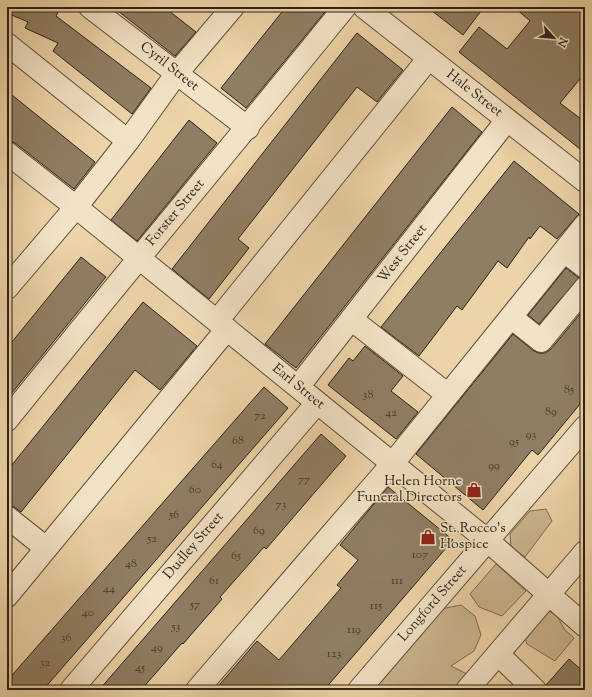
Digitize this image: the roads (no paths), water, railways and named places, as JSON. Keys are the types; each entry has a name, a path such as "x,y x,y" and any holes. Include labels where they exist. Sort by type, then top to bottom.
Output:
{"street":[{"name":"Cyril Street","path":"90,7 248,128"},
{"path":"7,288 76,207 128,141 177,73 233,7"},
{"name":"Forster Street","path":"7,420 138,258 248,128 346,7"},
{"name":"Hale Street","path":"364,7 585,181"},
{"path":"7,44 128,141"},
{"path":"7,596 222,325 429,58"},
{"name":"West Street","path":"298,387 508,120"},
{"name":"Earl Street","path":"7,153 393,463 488,541 585,626"},
{"path":"197,690 393,463 585,225"},
{"path":"564,251 585,267"},
{"path":"511,317 541,342 585,288"},
{"path":"351,319 448,394"},
{"name":"Dudley Street","path":"71,690 317,402"},
{"name":"Longford Street","path":"359,690 585,427"},
{"path":"7,517 46,548"},
{"path":"468,690 585,552"},
{"path":"498,654 535,690"}],"place":[{"name":"Helen Horne Funeral Directors","path":"474,490"},
{"name":"St. Rocco's Hospice","path":"428,537"}]}
